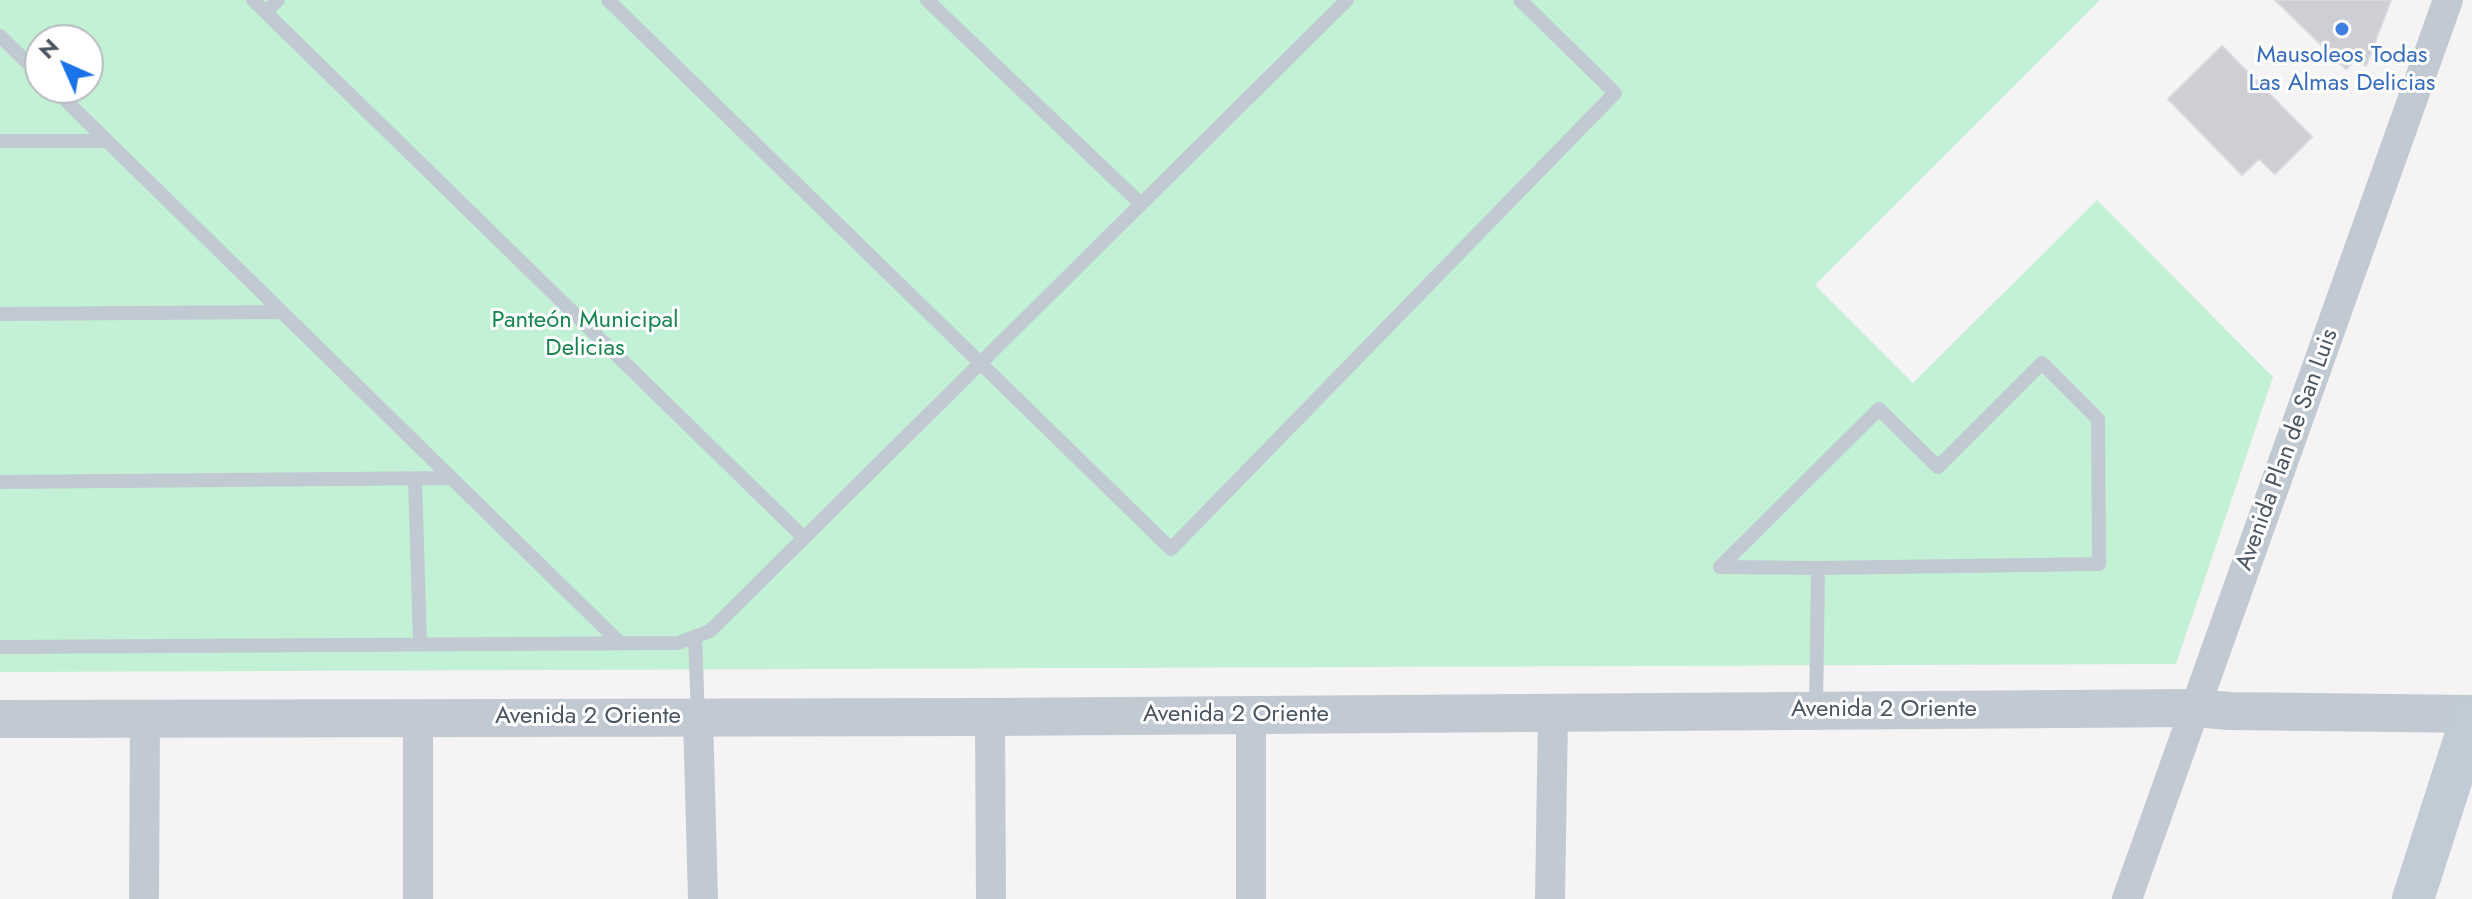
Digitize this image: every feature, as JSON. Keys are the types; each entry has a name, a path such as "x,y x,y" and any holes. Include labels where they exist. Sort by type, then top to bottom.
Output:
{"main road":[{"path":"2413,899 2472,715"}],"street":[{"name":"Avenida Plan de San Luis","path":"2127,899 2448,0"},
{"name":"Avenida 2 Oriente","path":"0,719 990,717 2196,708 2472,715"},
{"path":"1550,899 1553,713"},
{"path":"1251,714 1251,899"},
{"path":"698,717 703,899"},
{"path":"990,717 991,899"},
{"path":"144,899 145,718"},
{"path":"418,718 418,899"}],"lane":[{"path":"253,0 804,538"},
{"path":"266,12 278,0"},
{"path":"608,0 1171,549 1615,93 1520,0"},
{"path":"927,0 1141,204"},
{"path":"0,647 678,643 710,631 1347,0"},
{"path":"0,36 24,59"},
{"path":"69,104 620,643"},
{"path":"0,141 107,141"},
{"path":"0,314 281,312"},
{"path":"2042,363 2098,419 2099,564 1818,568 1720,567 1879,409 1938,467 2042,363"},
{"path":"0,482 450,478"},
{"path":"415,479 420,644"},
{"path":"1816,711 1818,568"},
{"path":"695,637 698,717"}],"green space":[{"name":"Panteón Municipal Delicias","path":"0,0 2100,0 1815,285 1913,383 2097,200 2273,377 2176,664 0,672"}],"building":[{"name":"Mausoleos Todas Las Almas Delicias","path":"2275,0 2391,0 2366,66 2357,58 2346,69"},
{"path":"2222,46 2312,137 2275,174 2259,159 2242,175 2168,99"}],"place":[{"name":"Mausoleos Todas Las Almas Delicias","path":"2342,29"}]}
